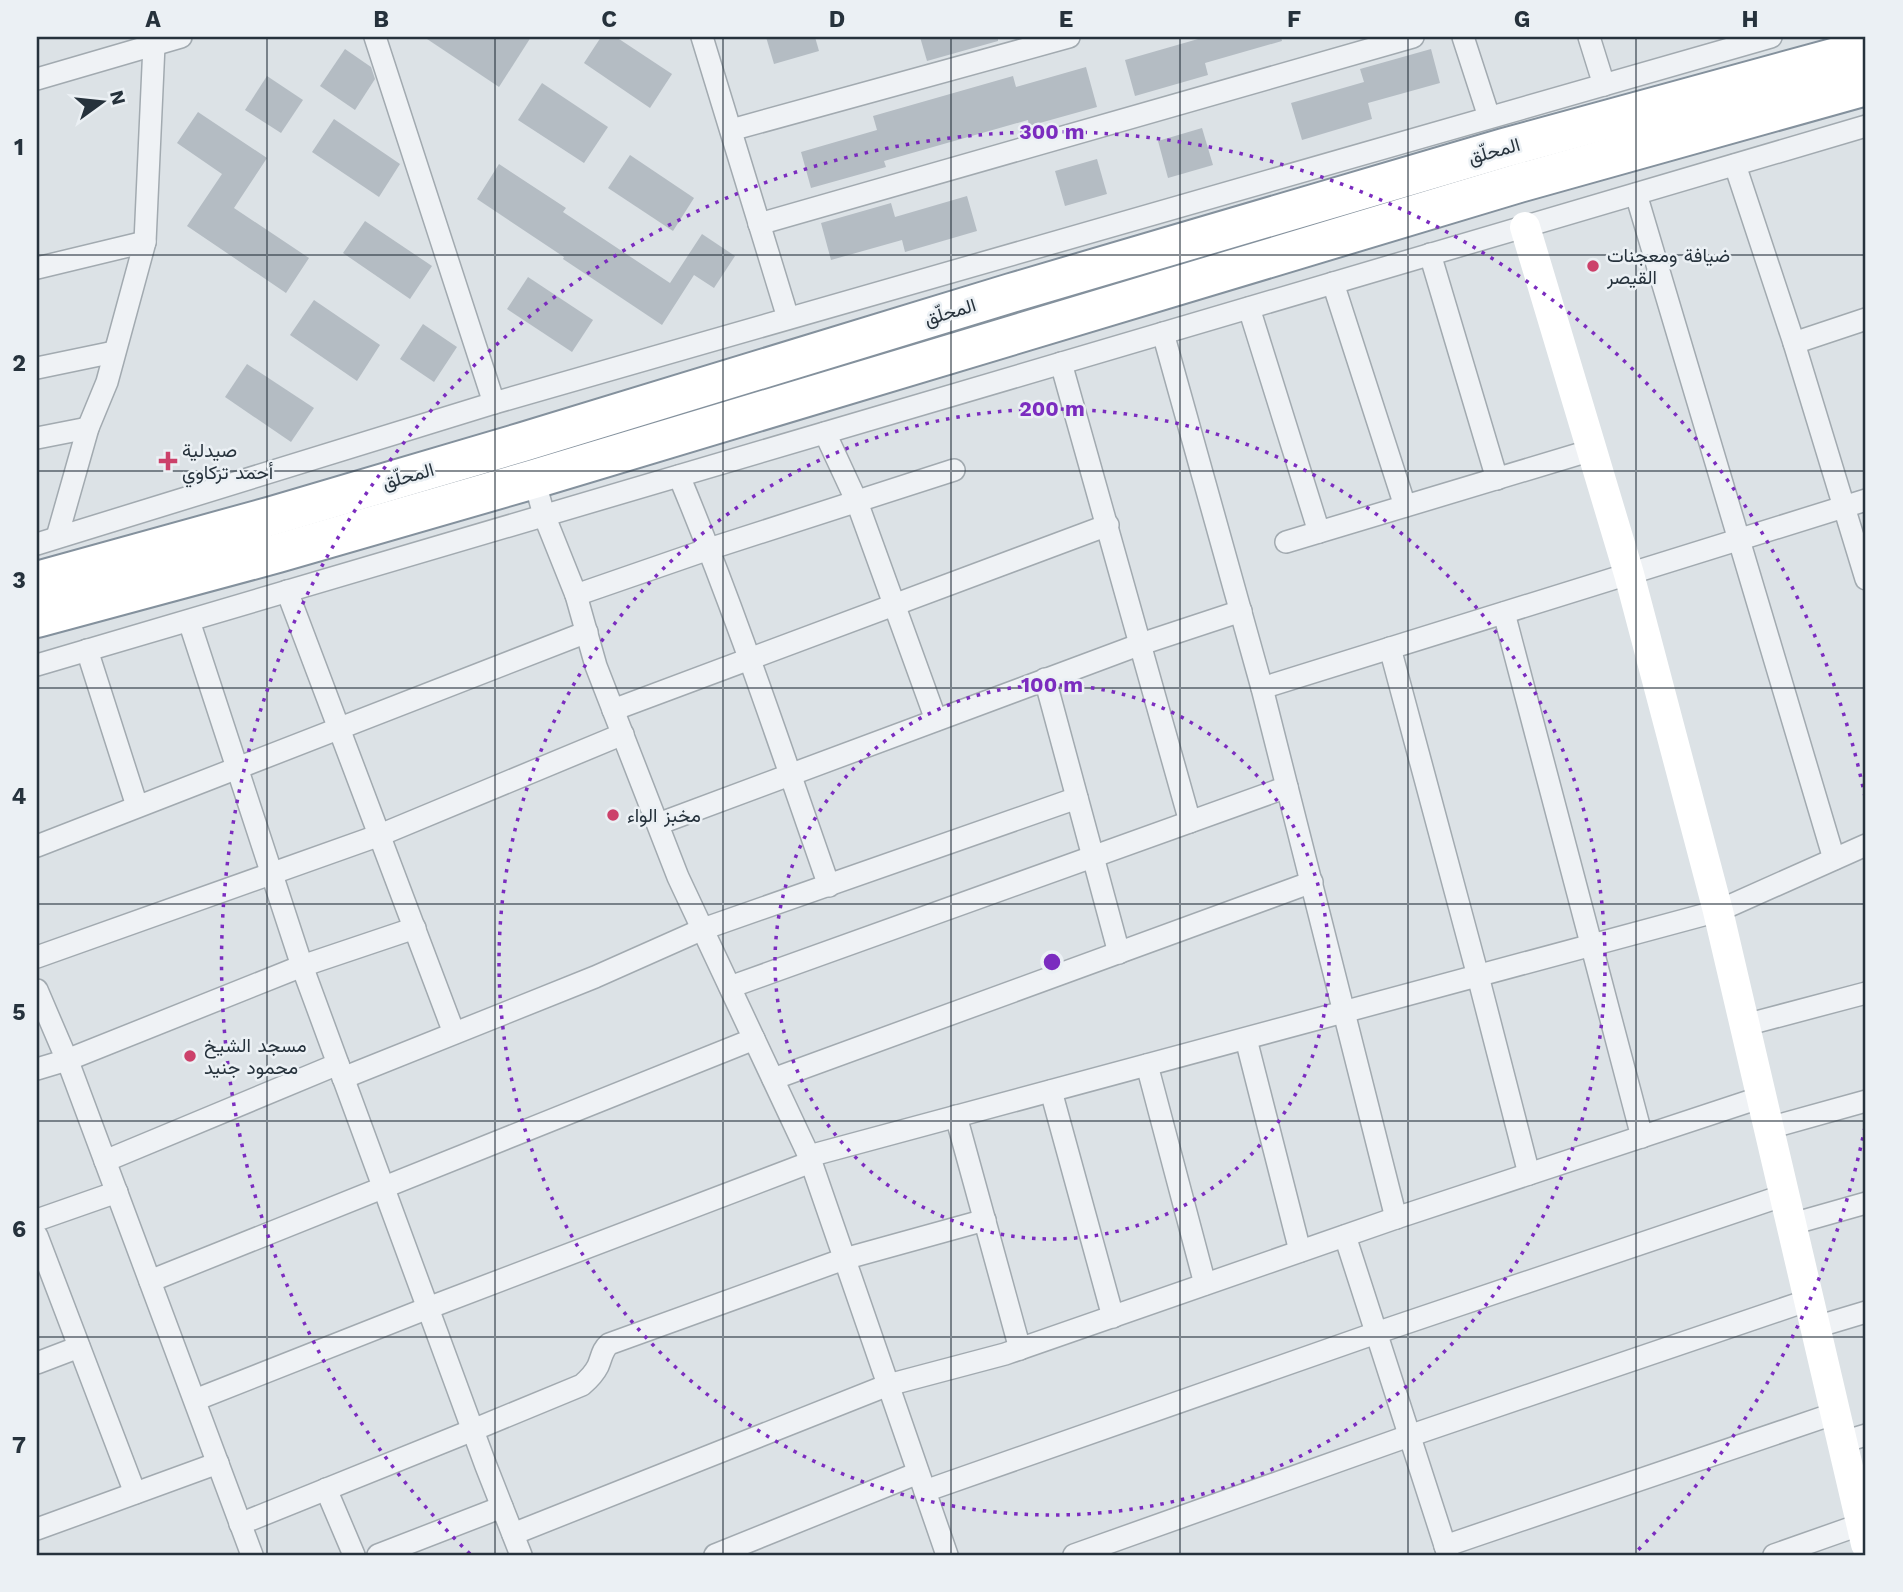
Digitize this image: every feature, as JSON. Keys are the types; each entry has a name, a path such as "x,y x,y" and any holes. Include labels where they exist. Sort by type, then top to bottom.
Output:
{"highway":[{"name":"المحلّق","path":"37,581 483,454 1011,293 1504,148 1866,49"},
{"name":"المحلّق","path":"37,618 534,479 1493,191 1866,86"}],"street":[{"path":"37,79 153,41 181,37"},
{"path":"376,37 494,403"},
{"path":"702,37 788,318"},
{"path":"731,130 1069,37"},
{"path":"759,225 1413,37"},
{"path":"1463,37 1489,117"},
{"path":"1589,37 1604,85"},
{"path":"47,540 494,403 1604,85 1701,46 1771,37"},
{"path":"47,540 107,382 145,242 153,41"},
{"path":"37,665 1866,127"},
{"path":"1735,165 1794,344 1866,579"},
{"path":"1636,194 1834,859"},
{"path":"1525,227 1629,574 1718,911 1813,1313 1848,1430 1865,1535 1774,1555"},
{"path":"37,268 145,242"},
{"path":"1430,254 1497,479"},
{"path":"1333,283 1405,506"},
{"path":"1250,308 1319,532"},
{"path":"1794,344 1866,319"},
{"path":"1163,333 1262,688 1396,1218"},
{"path":"37,368 114,352"},
{"path":"1061,363 1190,822"},
{"path":"37,438 88,428"},
{"path":"825,433 857,502 936,720"},
{"path":"1286,542 1592,450"},
{"path":"576,595 954,470"},
{"path":"679,476 750,659 829,886"},
{"path":"534,479 544,515 576,595 596,666 678,877 810,1159 947,1555"},
{"path":"1262,688 1866,500"},
{"path":"613,710 1108,525"},
{"path":"287,591 454,1033"},
{"path":"658,824 1141,643 1241,611"},
{"path":"1504,613 1642,1137"},
{"path":"189,621 302,966 521,1555"},
{"path":"37,846 587,632"},
{"path":"1390,648 1529,1174"},
{"path":"87,650 137,806"},
{"path":"1045,679 1119,953"},
{"path":"37,957 380,835 623,734"},
{"path":"730,987 1287,787"},
{"path":"105,1161 340,1071 454,1033 595,977 703,929 1077,799"},
{"path":"195,1400 810,1159 956,1116 1718,911 1866,845"},
{"path":"773,1079 1312,883"},
{"path":"37,1069 67,1060 302,966 415,928"},
{"path":"37,990 67,1060 252,1555"},
{"path":"1745,1025 1866,993"},
{"path":"150,1281 754,1039"},
{"path":"1246,1039 1300,1251"},
{"path":"1147,1065 1205,1284"},
{"path":"1051,1091 1113,1317"},
{"path":"513,1534 888,1385 1020,1349 1396,1218 1762,1097"},
{"path":"1769,1128 1866,1101"},
{"path":"956,1116 1020,1349"},
{"path":"37,1220 117,1192"},
{"path":"715,1555 921,1482 1785,1195"},
{"path":"1792,1224 1866,1203"},
{"path":"240,1524 582,1385 592,1375 609,1344 844,1259 985,1220"},
{"path":"37,1236 135,1493"},
{"path":"1345,1236 1446,1551 1848,1430"},
{"path":"1074,1555 1409,1436 1813,1313 1866,1312"},
{"path":"37,1363 79,1347"},
{"path":"37,1529 218,1463"},
{"path":"326,1489 354,1555"},
{"path":"378,1555 502,1507"}],"building":[{"path":"424,37 531,37 499,87"},
{"path":"601,37 616,37 672,74 650,108 584,63"},
{"path":"766,37 815,37 819,51 774,64"},
{"path":"920,37 998,37 998,41 927,61"},
{"path":"1205,37 1281,37 1282,41 1205,63 1208,75 1135,96 1125,60"},
{"path":"345,49 371,67 375,79 355,110 320,86"},
{"path":"1431,49 1440,83 1368,103 1372,119 1302,140 1291,103 1364,82 1360,69"},
{"path":"1086,67 1097,107 1029,126 1028,120 884,161 886,167 811,188 801,152 877,130 873,116 1013,76 1016,87"},
{"path":"267,76 303,100 281,133 245,110"},
{"path":"542,83 608,127 584,163 518,120"},
{"path":"198,112 267,158 234,208 309,258 286,293 187,226 222,174 177,143"},
{"path":"334,119 400,164 379,197 312,152"},
{"path":"1202,128 1213,165 1168,178 1158,141"},
{"path":"630,155 694,198 673,231 608,188"},
{"path":"1097,159 1107,194 1065,206 1055,171"},
{"path":"499,164 566,208 563,212 670,283 702,234 735,256 714,288 694,275 662,325 477,199"},
{"path":"967,196 977,231 905,252 902,240 831,260 821,223 891,203 895,217"},
{"path":"365,221 432,266 410,299 343,253"},
{"path":"528,277 593,320 572,352 507,309"},
{"path":"314,300 380,345 357,381 290,335"},
{"path":"423,324 457,347 434,382 400,359"},
{"path":"247,364 314,408 291,442 225,397"}],"place":[{"name":"ضيافة ومعجنات القيصر","path":"1593,266"},
{"name":"صيدلية أحمد تركاوي","path":"168,461"},
{"name":"مخبز الواء","path":"613,815"},
{"name":"مسجد الشيخ محمود جنيد","path":"190,1056"}]}
